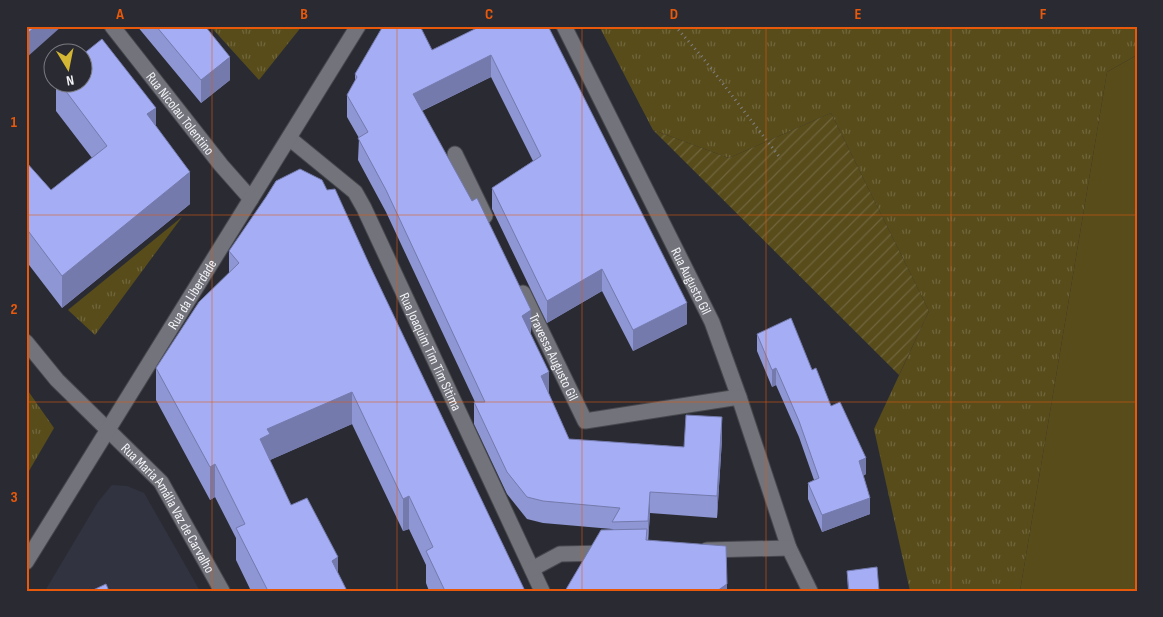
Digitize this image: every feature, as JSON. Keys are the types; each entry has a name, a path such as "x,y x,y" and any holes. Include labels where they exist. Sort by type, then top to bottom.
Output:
{"street":[{"name":"Rua Nicolau Tolentino","path":"112,26 221,165 251,199"},
{"name":"Rua da Liberdade","path":"26,562 358,26"},
{"name":"Rua Augusto Gil","path":"564,26 712,322 789,548 810,591"},
{"name":"Rua Joaquim Tim Tim Sitima","path":"289,138 355,192 364,208 542,591"},
{"path":"455,154 490,225"},
{"name":"Travessa Augusto Gil","path":"516,279 585,421 739,397"},
{"name":"Rua Maria Amália Vaz de Carvalho","path":"26,342 57,380 161,482 222,591"},
{"path":"689,550 789,548"},
{"path":"532,569 560,554 620,552"}],"path":[{"path":"677,26 781,159"}],"shaded area":[{"path":"112,485 127,486 144,493 200,591 45,591 98,502"}],"green space":[{"path":"210,26 302,26 259,80"},
{"path":"599,26 1137,26 1137,55 1107,72 1020,591 910,591 874,429 929,311 831,113 729,158 653,130"},
{"path":"1137,55 1137,591 1020,591 1107,72"},
{"path":"831,113 929,311 899,375 653,130 729,158"},
{"path":"182,217 95,335 68,310"},
{"path":"26,388 54,428 26,476"}],"building":[{"path":"26,26 36,26 26,35"},
{"path":"156,26 205,26 230,57 201,80"},
{"path":"383,26 420,26 432,50 481,26 548,26 687,303 633,330 602,269 547,301 492,188 541,156 491,55 413,94 472,201 477,198 531,310 522,316 549,372 541,376 569,439 684,447 686,415 722,417 717,496 650,492 648,521 612,522 620,508 543,501 527,497 507,472 474,402 485,402 386,190 358,138 368,132 347,95 357,77 355,74"},
{"path":"102,39 156,108 147,114 190,172 62,276 26,228 26,162 51,190 107,146 66,92 92,92 92,47"},
{"path":"300,169 322,180 327,190 335,189 525,591 445,591 426,551 433,547 409,496 403,499 352,392 267,429 270,434 260,439 291,505 307,498 338,557 332,561 347,591 268,591 236,528 245,524 215,464 210,467 156,368 199,302 239,263 229,251 276,181"},
{"path":"791,318 812,370 816,368 831,406 840,402 866,458 859,461 870,498 822,515 808,483 819,478 799,421 776,368 772,370 757,334"},
{"path":"647,529 646,540 726,546 727,584 717,591 565,591 601,530"},
{"path":"877,567 879,591 849,591 847,571"},
{"path":"106,584 109,591 91,591"}]}
